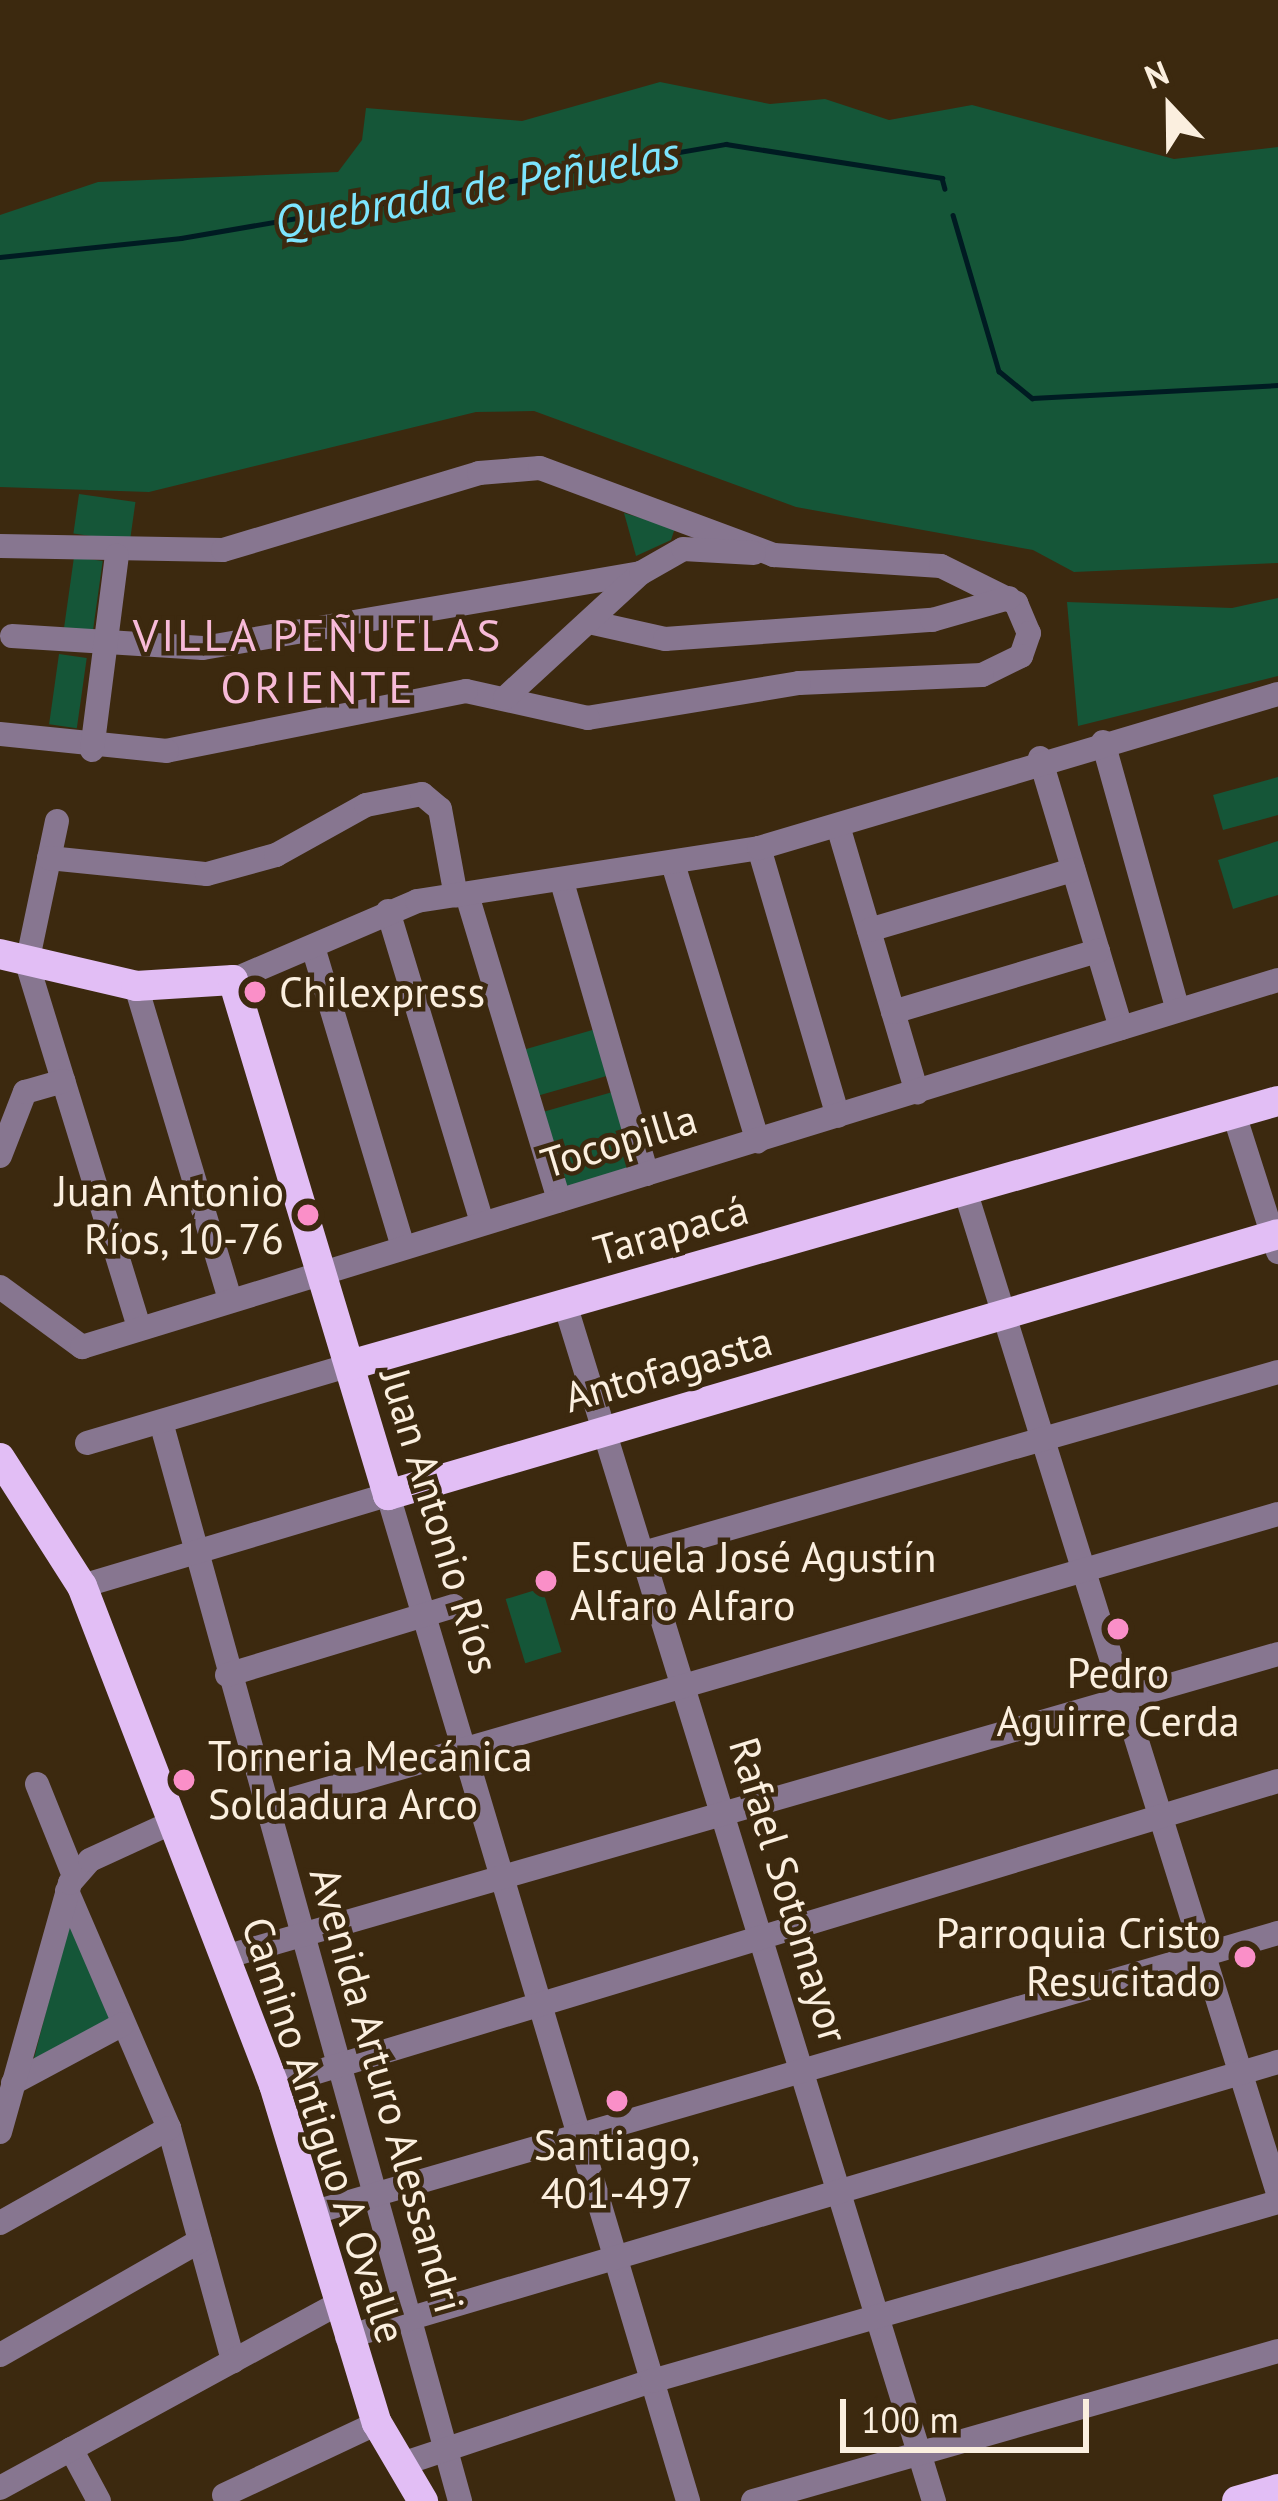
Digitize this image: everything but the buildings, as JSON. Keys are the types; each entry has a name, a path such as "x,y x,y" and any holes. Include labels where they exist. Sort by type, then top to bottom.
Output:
{"main road":[{"path":"14,958 136,986 233,980"},
{"name":"Juan Antonio Ríos","path":"233,980 388,1495"},
{"name":"Tarapacá","path":"350,1365 1278,1101"},
{"name":"Antofagasta","path":"388,1495 1003,1314 1276,1241"},
{"name":"Camino Antiguo A Ovalle","path":"0,1458 82,1586 274,2085 347,2337 377,2422 423,2501"},
{"path":"1237,2501 1278,2489"}],"street":[{"path":"0,546 117,556 252,545 509,467 572,474 774,555"},
{"path":"683,549 690,520"},
{"path":"0,734 92,750 201,747 466,691 589,718 799,683 971,676 1021,656 1029,624 1009,598 941,566 683,549 641,573 505,698"},
{"path":"92,750 117,556"},
{"path":"12,636 106,648 203,648 434,600 641,573"},
{"path":"589,622 665,640 932,620 1009,598"},
{"path":"233,980 388,910 461,895 674,867 759,848 1040,758 1278,694"},
{"path":"1103,742 1178,1010"},
{"path":"1040,758 1121,1028"},
{"path":"50,858 207,874 413,793 440,809 461,895 559,1200"},
{"path":"57,821 50,858 14,958 63,1081 139,1327"},
{"path":"838,826 917,1093"},
{"path":"759,848 838,1117"},
{"path":"674,867 758,1141"},
{"path":"869,930 1073,870"},
{"path":"562,882 647,1174"},
{"path":"388,910 482,1223"},
{"path":"314,947 403,1247"},
{"path":"893,1012 1098,951"},
{"name":"Tocopilla","path":"0,1287 82,1347 1278,980"},
{"path":"136,986 230,1299"},
{"path":"0,1156 25,1092 63,1081"},
{"path":"1234,1114 1276,1241"},
{"path":"399,2465 448,2444 652,2381 1278,2198 964,1190"},
{"name":"Rafael Sotomayor","path":"565,1304 764,1934 934,2501"},
{"name":"Tarapacá","path":"87,1442 350,1365"},
{"path":"643,1553 1278,1372"},
{"name":"Avenida Arturo Alessandri","path":"161,1423 192,1554 448,2444 460,2501"},
{"name":"Antofagasta","path":"82,1586 388,1495"},
{"name":"Juan Antonio Ríos","path":"388,1495 688,2501"},
{"path":"265,1807 1278,1514"},
{"path":"227,1675 454,1606"},
{"path":"225,1957 1278,1654"},
{"path":"274,2085 337,2060 538,1999 1278,1781"},
{"path":"37,1784 123,2024 169,2128 233,2360"},
{"path":"0,2132 70,1883 173,1822"},
{"path":"314,2212 1278,1933"},
{"path":"13,2083 123,2024"},
{"path":"347,2337 839,2185 1278,2062"},
{"path":"0,2223 169,2128"},
{"path":"0,2355 200,2241"},
{"path":"0,2488 338,2304"},
{"path":"753,2501 1278,2351"},
{"path":"221,2489 377,2422"},
{"path":"71,2449 99,2501"}],"green space":[{"name":"Quebrada de Peñuelas","path":"660,82 770,104 825,99 889,120 972,105 1174,159 1278,147 1278,563 1074,572 1033,550 796,507 534,411 476,412 149,492 0,487 0,215 98,182 338,172 362,140 366,108 522,121"},
{"path":"79,494 135,502 130,542 73,534"},
{"path":"624,513 675,528 671,540 636,556"},
{"path":"74,557 103,561 92,639 63,635"},
{"path":"1278,598 1278,676 1078,726 1067,602 1232,608"},
{"path":"59,654 87,658 77,728 49,724"},
{"path":"1278,777 1278,815 1223,830 1213,795"},
{"path":"1278,841 1278,895 1233,909 1218,860"},
{"path":"596,1029 609,1075 534,1097 521,1050"},
{"path":"616,1091 637,1166 563,1187 542,1112"},
{"path":"542,1588 562,1652 525,1663 506,1599"},
{"path":"69,1922 110,2018 31,2070"}],"waterway":[{"name":"Quebrada de Peñuelas","path":"0,257 181,238 726,144 942,178 945,189"},
{"name":"Quebrada de Peñuelas","path":"953,215 999,371 1032,398 1278,385"}],"place":[{"name":"Chilexpress","path":"255,992"},
{"name":"Juan Antonio Ríos, 10-76","path":"308,1215"},
{"name":"Escuela José Agustín Alfaro Alfaro","path":"546,1581"},
{"name":"Pedro Aguirre Cerda","path":"1118,1629"},
{"name":"Torneria Mecánica Soldadura Arco","path":"184,1780"},
{"name":"Parroquia Cristo Resucitado","path":"1245,1957"},
{"name":"Santiago, 401-497","path":"617,2101"}],"district":[{"name":"VILLA PEÑUELAS ORIENTE","path":"318,661"}]}
